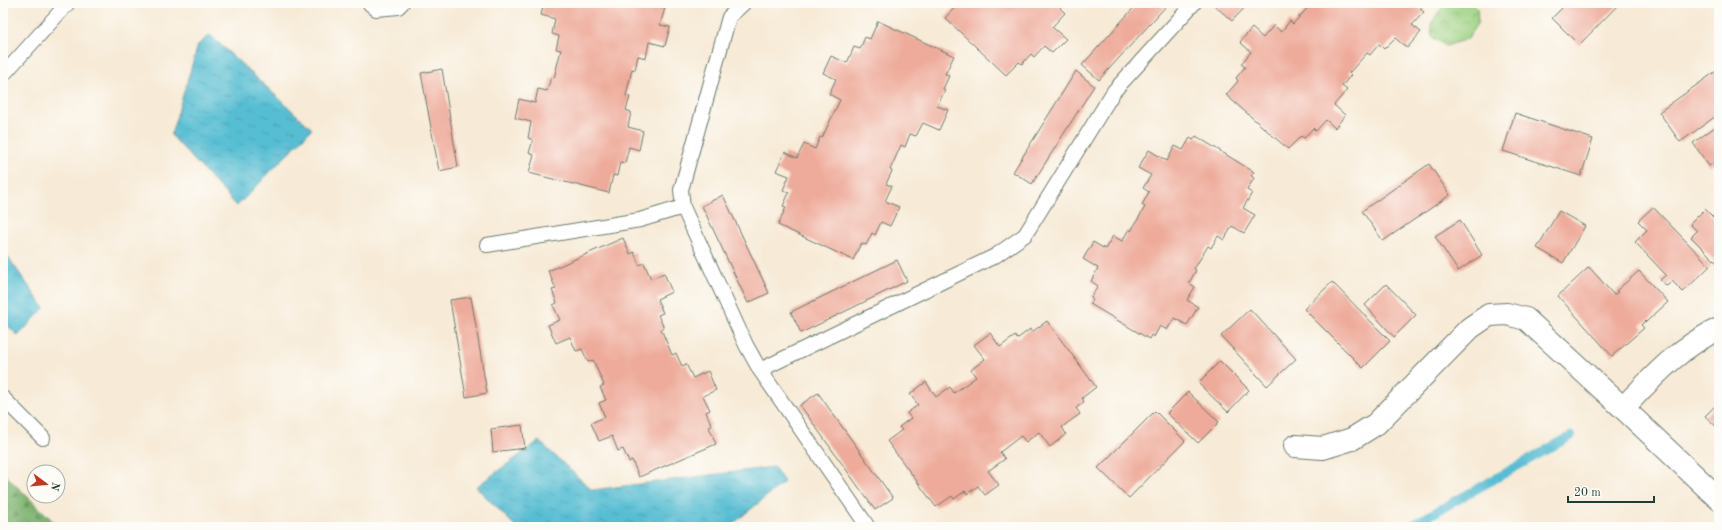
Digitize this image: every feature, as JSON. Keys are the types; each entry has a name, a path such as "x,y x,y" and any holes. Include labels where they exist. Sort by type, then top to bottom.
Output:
{"street":[{"path":"1295,446 1323,448 1352,439 1376,424 1470,328 1489,315 1507,314 1526,319 1623,408 1719,500"},
{"path":"1623,408 1682,350 1704,336 1719,329"}],"lane":[{"path":"3,75 68,3"},
{"path":"369,3 376,9 398,7 402,3"},
{"path":"744,3 729,17 681,190 683,207 746,345 760,370 868,527"},
{"path":"760,370 995,256 1025,235 1114,91 1194,3"},
{"path":"487,245 640,220 683,207"},
{"path":"3,398 43,438"}],"green space":[{"path":"1445,3 1473,3 1477,8 1478,22 1467,39 1446,46 1432,37 1431,24"},
{"path":"3,473 26,495 26,504 35,504 59,527 3,527"}],"water":[{"path":"210,35 312,129 237,206 171,135 198,45"},
{"path":"3,250 44,308 18,336 3,321"},
{"path":"539,441 592,490 774,467 784,482 729,527 516,527 476,487"}],"building":[{"path":"544,3 662,3 661,7 665,8 660,25 670,27 665,46 649,42 646,58 638,56 635,70 632,69 626,96 630,97 626,110 631,112 628,127 643,131 639,150 629,147 625,163 620,162 617,176 613,175 609,193 529,173 534,155 529,153 533,140 528,138 531,122 515,118 519,99 535,103 538,89 547,91 551,77 554,78 561,50 556,49 559,36 552,34 555,19 541,15"},
{"path":"955,3 1065,3 1060,8 1065,13 1052,27 1066,39 1052,53 1044,46 1034,57 1031,54 1022,64 1019,62 1006,75 945,18 957,5"},
{"path":"1138,3 1169,3 1099,80 1082,65"},
{"path":"1216,3 1249,3 1232,21 1214,5"},
{"path":"1312,3 1425,3 1420,9 1424,12 1412,25 1421,32 1407,48 1395,38 1384,49 1379,44 1370,55 1367,53 1349,73 1351,75 1342,86 1347,90 1334,105 1345,115 1335,128 1326,120 1316,131 1313,128 1304,138 1301,136 1288,149 1226,95 1238,81 1236,78 1245,67 1241,64 1251,52 1240,42 1252,28 1263,38 1274,25 1281,32 1290,21 1293,24"},
{"path":"1567,3 1620,3 1579,45 1552,18"},
{"path":"878,21 954,56 945,74 949,76 943,89 945,90 937,106 948,110 939,130 923,123 916,136 910,134 905,147 901,145 890,170 892,171 886,184 892,186 885,201 899,207 890,226 881,222 875,235 872,233 866,245 861,243 853,260 778,225 786,207 783,206 789,193 783,190 789,176 776,171 785,152 797,158 804,144 815,149 820,137 822,138 840,100 829,94 836,79 823,73 831,56 847,63 854,47 860,49 865,37 870,39"},
{"path":"442,69 458,167 439,171 421,73"},
{"path":"1719,69 1719,114 1680,142 1659,112"},
{"path":"1076,71 1094,86 1032,184 1013,172"},
{"path":"1515,113 1593,139 1581,176 1503,151"},
{"path":"1719,124 1719,160 1709,166 1693,143"},
{"path":"1196,136 1254,172 1251,176 1254,178 1247,190 1252,193 1243,208 1255,215 1244,233 1232,226 1224,240 1218,236 1211,248 1208,246 1194,269 1196,270 1189,283 1195,287 1187,300 1198,307 1187,325 1174,318 1167,330 1160,326 1154,337 1151,335 1149,339 1090,304 1093,299 1091,297 1098,286 1091,281 1098,268 1083,259 1093,242 1105,249 1113,236 1122,241 1129,229 1131,231 1145,207 1142,205 1149,192 1143,188 1151,175 1138,168 1149,150 1167,161 1175,146 1183,150 1190,138 1193,140"},
{"path":"1429,164 1450,195 1383,241 1362,211"},
{"path":"723,195 769,293 748,303 702,206"},
{"path":"1653,207 1710,266 1683,292 1672,281 1667,286 1660,280 1666,275 1635,242 1647,230 1638,221"},
{"path":"1705,209 1719,223 1719,265 1691,237 1697,231 1690,224"},
{"path":"1559,211 1585,226 1563,263 1537,248"},
{"path":"1460,220 1482,255 1458,271 1435,236"},
{"path":"623,238 630,254 634,252 639,265 644,263 651,279 664,273 672,292 657,299 663,313 658,315 664,328 661,329 672,355 676,353 682,366 686,364 693,378 708,371 716,390 703,396 710,410 706,412 712,426 709,427 716,444 639,477 632,460 629,462 623,449 618,451 612,436 599,441 591,423 605,417 599,403 606,400 600,387 604,385 593,360 588,362 582,349 576,351 570,337 556,343 548,325 560,320 553,305 557,303 552,290 556,289 548,271"},
{"path":"897,260 907,281 801,333 791,312"},
{"path":"1589,267 1614,295 1618,292 1616,291 1639,271 1668,302 1646,322 1645,321 1641,325 1644,328 1612,356 1558,296"},
{"path":"1332,282 1390,341 1363,368 1304,309"},
{"path":"1386,284 1416,315 1394,337 1365,305"},
{"path":"471,297 487,393 466,397 450,300"},
{"path":"1250,309 1296,359 1267,386 1221,336"},
{"path":"1047,321 1096,387 1082,398 1084,402 1076,408 1080,414 1062,427 1066,434 1050,447 1039,432 1026,442 1021,436 1000,452 1005,459 988,471 999,485 985,495 978,486 967,494 965,491 954,499 952,496 936,507 887,441 902,430 899,427 911,418 907,413 918,405 910,394 926,382 936,397 950,387 954,393 976,377 971,370 985,359 974,345 990,333 1000,347 1015,336 1017,339 1030,329 1032,332"},
{"path":"1220,361 1249,390 1228,412 1198,383"},
{"path":"1188,392 1219,422 1198,443 1167,413"},
{"path":"818,393 893,498 875,510 800,405"},
{"path":"1719,402 1719,429 1705,416"},
{"path":"1155,411 1185,441 1129,498 1098,468"},
{"path":"522,425 525,448 493,452 491,429"}],"waterway":[{"path":"1409,527 1571,436"}]}
